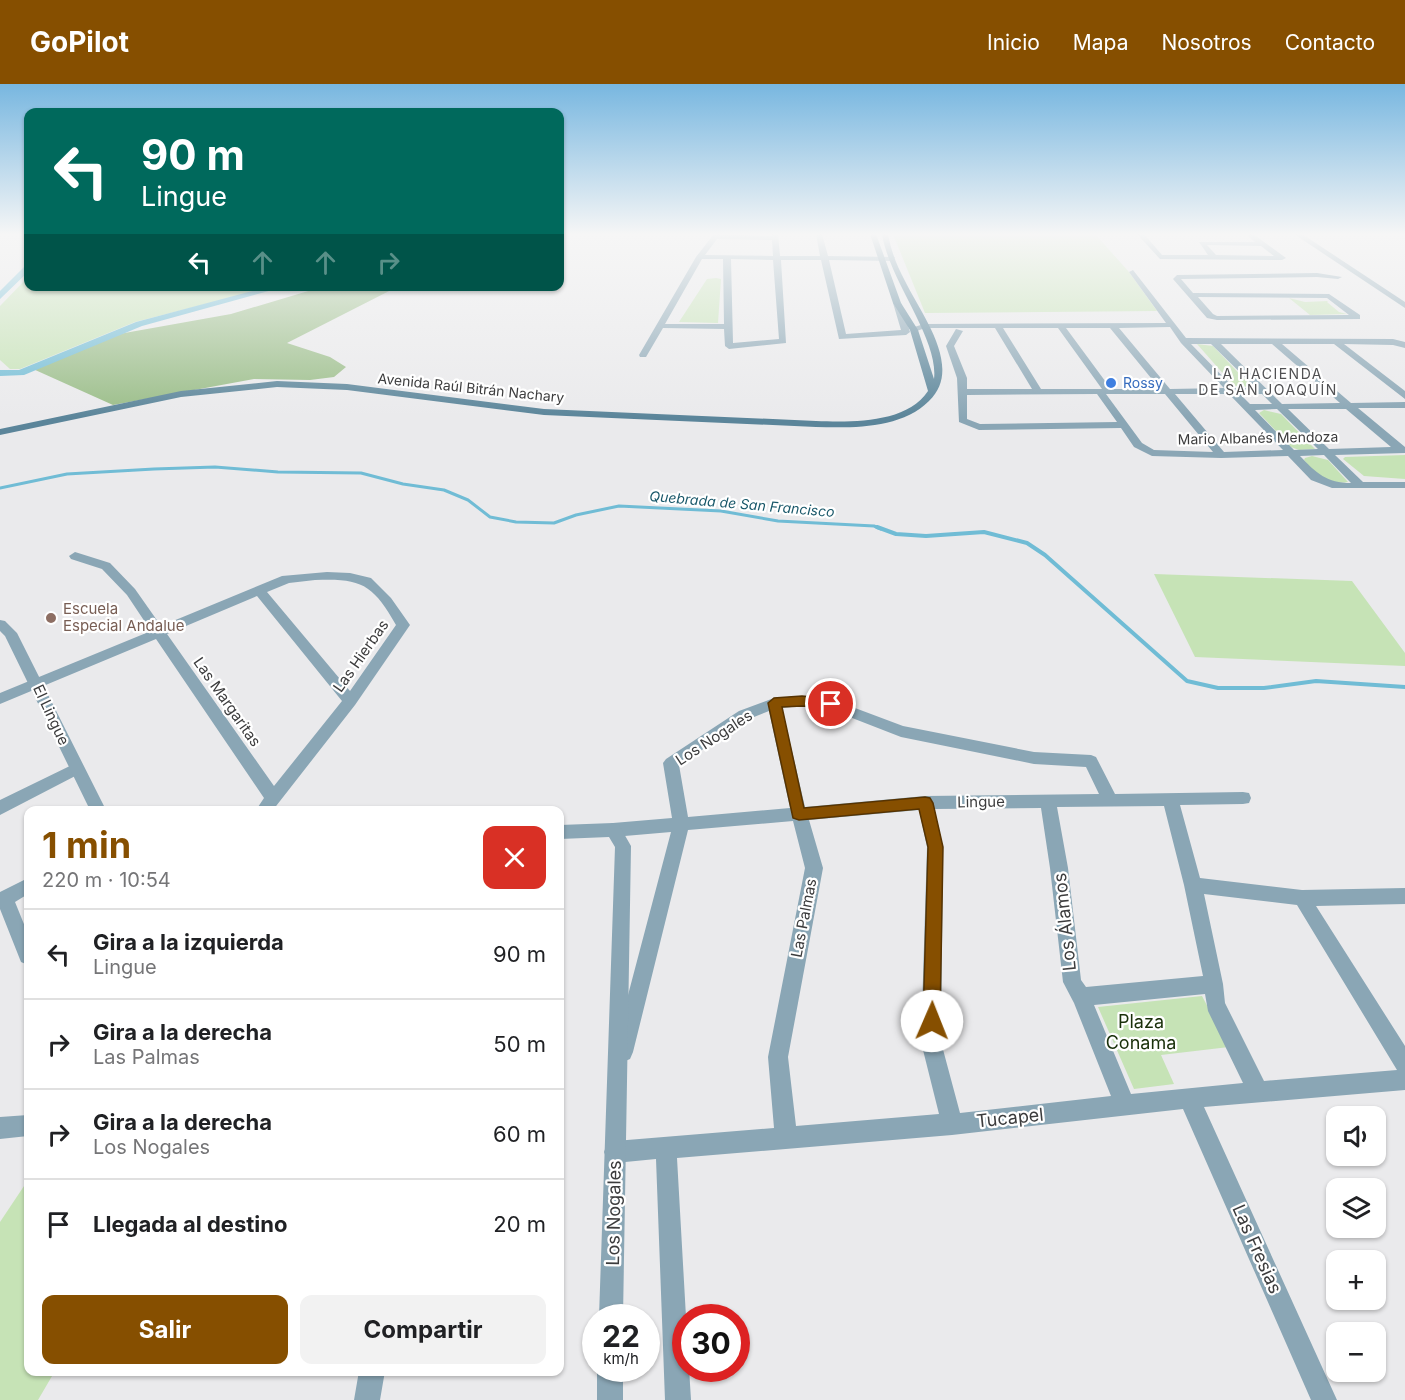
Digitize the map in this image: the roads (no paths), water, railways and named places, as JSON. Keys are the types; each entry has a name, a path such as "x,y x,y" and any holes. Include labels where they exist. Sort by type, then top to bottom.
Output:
{"main road":[{"path":"894,295 897,303"},
{"path":"909,295 925,329 939,371 939,379 933,391"},
{"path":"910,331 933,391"},
{"name":"Avenida Raúl Bitrán Nachary","path":"0,432 181,394 277,384 347,387 544,412 827,424 865,423 898,416 920,405 933,391"}],"street":[{"path":"644,355 678,295"},
{"path":"728,295 729,346 783,341 780,295"},
{"path":"833,295 843,337 925,329 999,328"},
{"path":"1151,295 1184,341 1315,478 1336,486 1405,485"},
{"path":"1192,295 1210,316 1217,318 1357,317 1329,296 1249,295"},
{"path":"1389,295 1405,306"},
{"path":"897,303 910,331"},
{"path":"925,329 959,331 1060,325 1173,325"},
{"name":"Mario Albanés Mendoza","path":"1060,325 1138,445 1152,453 1221,455 1403,450"},
{"path":"1112,325 1221,455"},
{"path":"661,326 728,327"},
{"path":"999,328 1038,392"},
{"path":"959,331 950,346 962,378 962,420 968,424 979,427 1124,425"},
{"path":"1184,341 1402,344"},
{"path":"1213,341 1361,486"},
{"path":"1275,342 1403,450"},
{"path":"1336,342 1405,396"},
{"path":"963,392 1264,391"},
{"path":"1246,407 1405,405"},
{"name":"Las Margaritas","path":"75,556 106,566 131,592 273,798"},
{"name":"Las Hierbas","path":"259,590 286,579 300,577 357,578 368,581 400,619 403,626 350,701 267,806"},
{"path":"0,699 259,590 350,701"},
{"name":"El Lingue","path":"0,624 10,633 96,806"},
{"name":"Los Nogales","path":"618,1072 681,825 671,763 744,715 774,703 802,701 831,704 902,731 1034,758 1091,761 1110,800"},
{"name":"Las Palmas","path":"774,703 799,814 814,868 778,1057 786,1137"},
{"path":"0,808 76,769"},
{"name":"Lingue","path":"564,832 616,834 681,825 925,803 1243,798"},
{"path":"1170,799 1193,885 1214,984 1215,1004 1258,1092"},
{"name":"Los Álamos","path":"1048,801 1059,868 1072,982 1081,997 1125,1106"},
{"path":"925,803 935,847 931,1042 952,1124"},
{"name":"Los Nogales","path":"611,1304 623,846 616,834"},
{"path":"1193,885 1302,898 1405,896"},
{"path":"24,888 2,900 24,947"},
{"path":"1302,898 1405,1065"},
{"path":"1081,997 1214,984"},
{"name":"Tucapel","path":"615,1152 952,1124 1189,1098 1405,1080"},
{"name":"Las Fresias","path":"1189,1098 1324,1400"},
{"path":"0,1128 24,1126"},
{"path":"666,1148 678,1400"},
{"path":"367,1400 371,1376"},
{"path":"610,1382 610,1400"}],"waterway":[{"path":"0,373 20,373 139,324 247,295"},
{"name":"Quebrada de San Francisco","path":"0,488 67,474 154,469 215,467 278,472 361,473 403,484 444,490 468,500 490,517 516,522 554,523 576,515 619,506 721,511 778,521 874,526 881,529"},
{"name":"Quebrada de San Francisco","path":"877,527 896,534 926,536 984,532 1027,543 1045,555 1187,681 1218,688 1264,688 1316,681 1405,687"}],"place":[{"name":"Rossy","path":"1111,383"},
{"name":"Escuela Especial Andalue","path":"51,618"}],"district":[{"name":"LA HACIENDA DE SAN JOAQUÍN","path":"1268,382"}],"park label":[{"name":"Plaza Conama","path":"1141,1032"}]}
